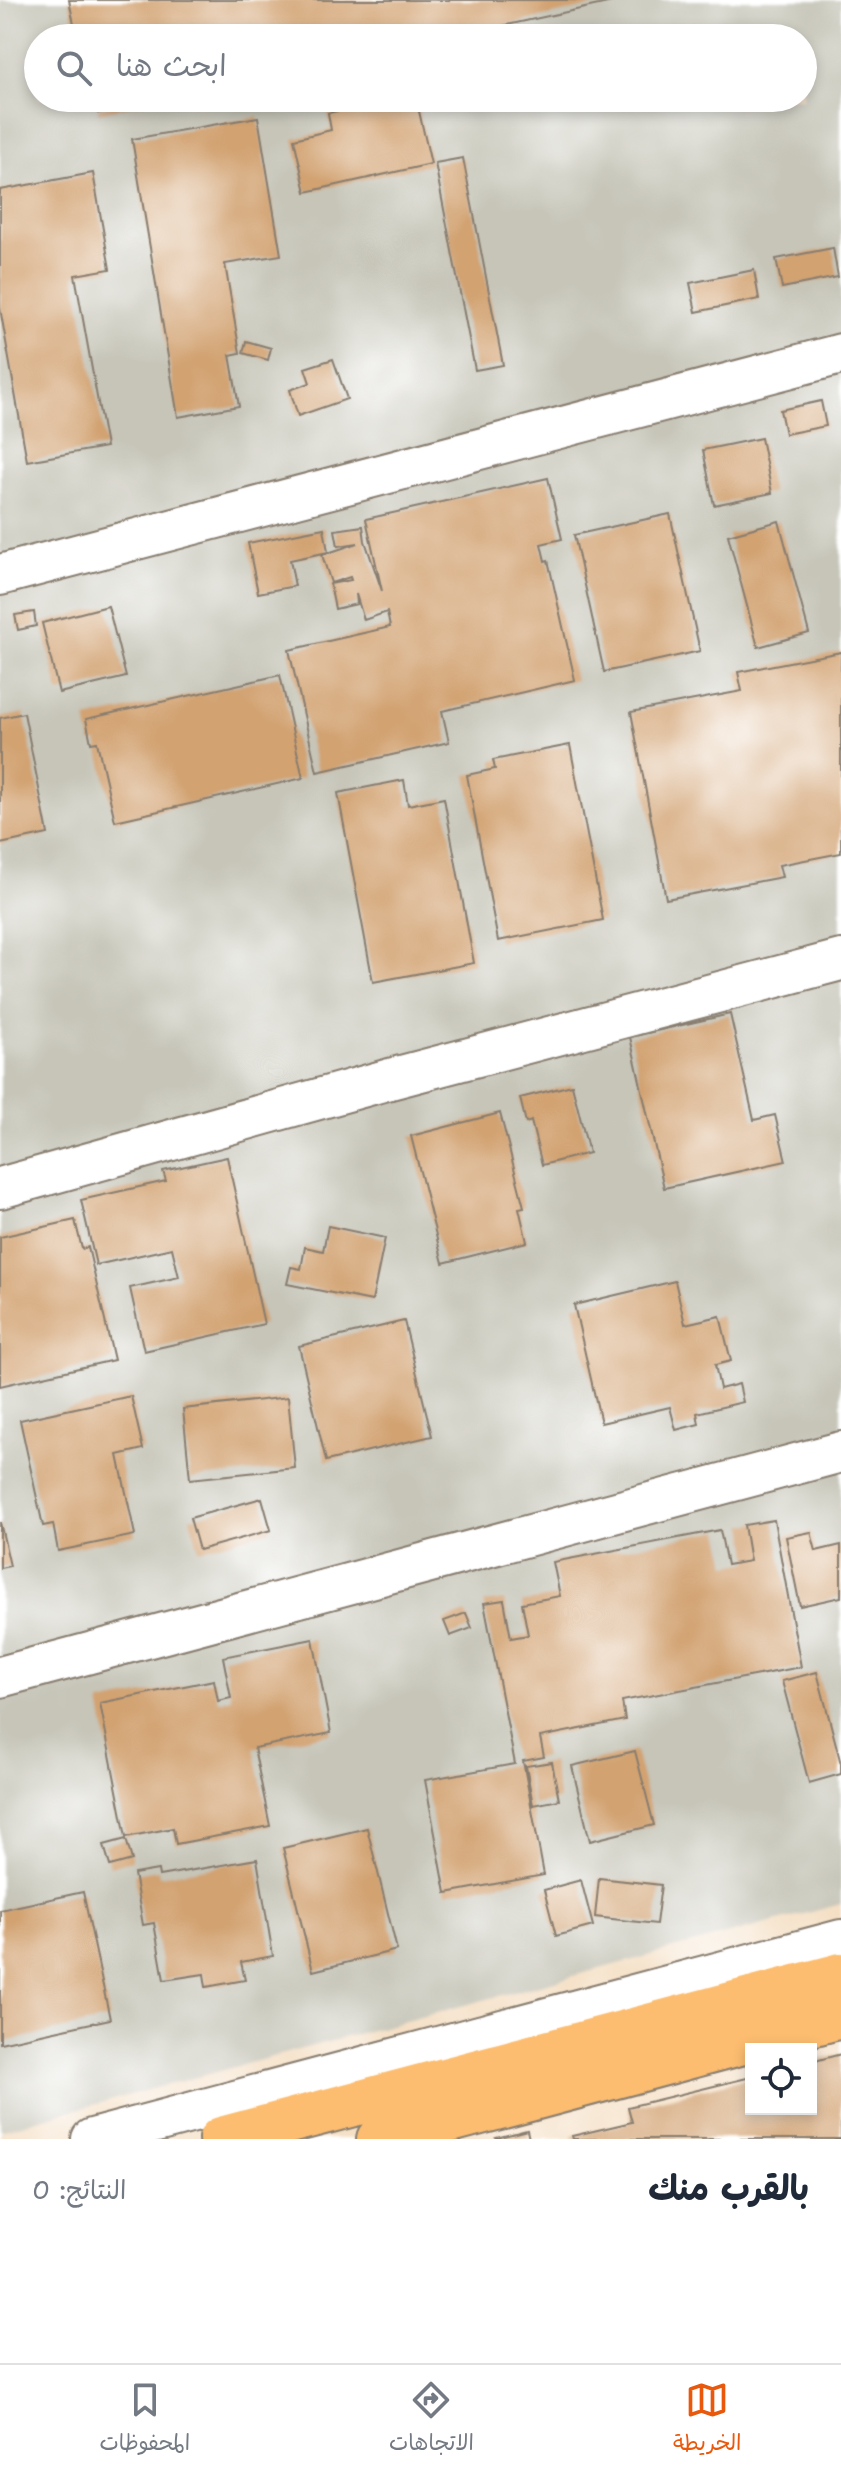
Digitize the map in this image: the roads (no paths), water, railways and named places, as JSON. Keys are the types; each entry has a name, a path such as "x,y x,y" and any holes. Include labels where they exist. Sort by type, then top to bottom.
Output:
{"main road":[{"path":"221,2139 278,2118 841,1975"},
{"path":"379,2139 841,2016"}],"street":[{"path":"0,575 841,354"},
{"path":"0,1188 390,1079 841,960"},
{"path":"0,1677 841,1452"},
{"path":"92,2139 278,2118 841,1940"}]}
